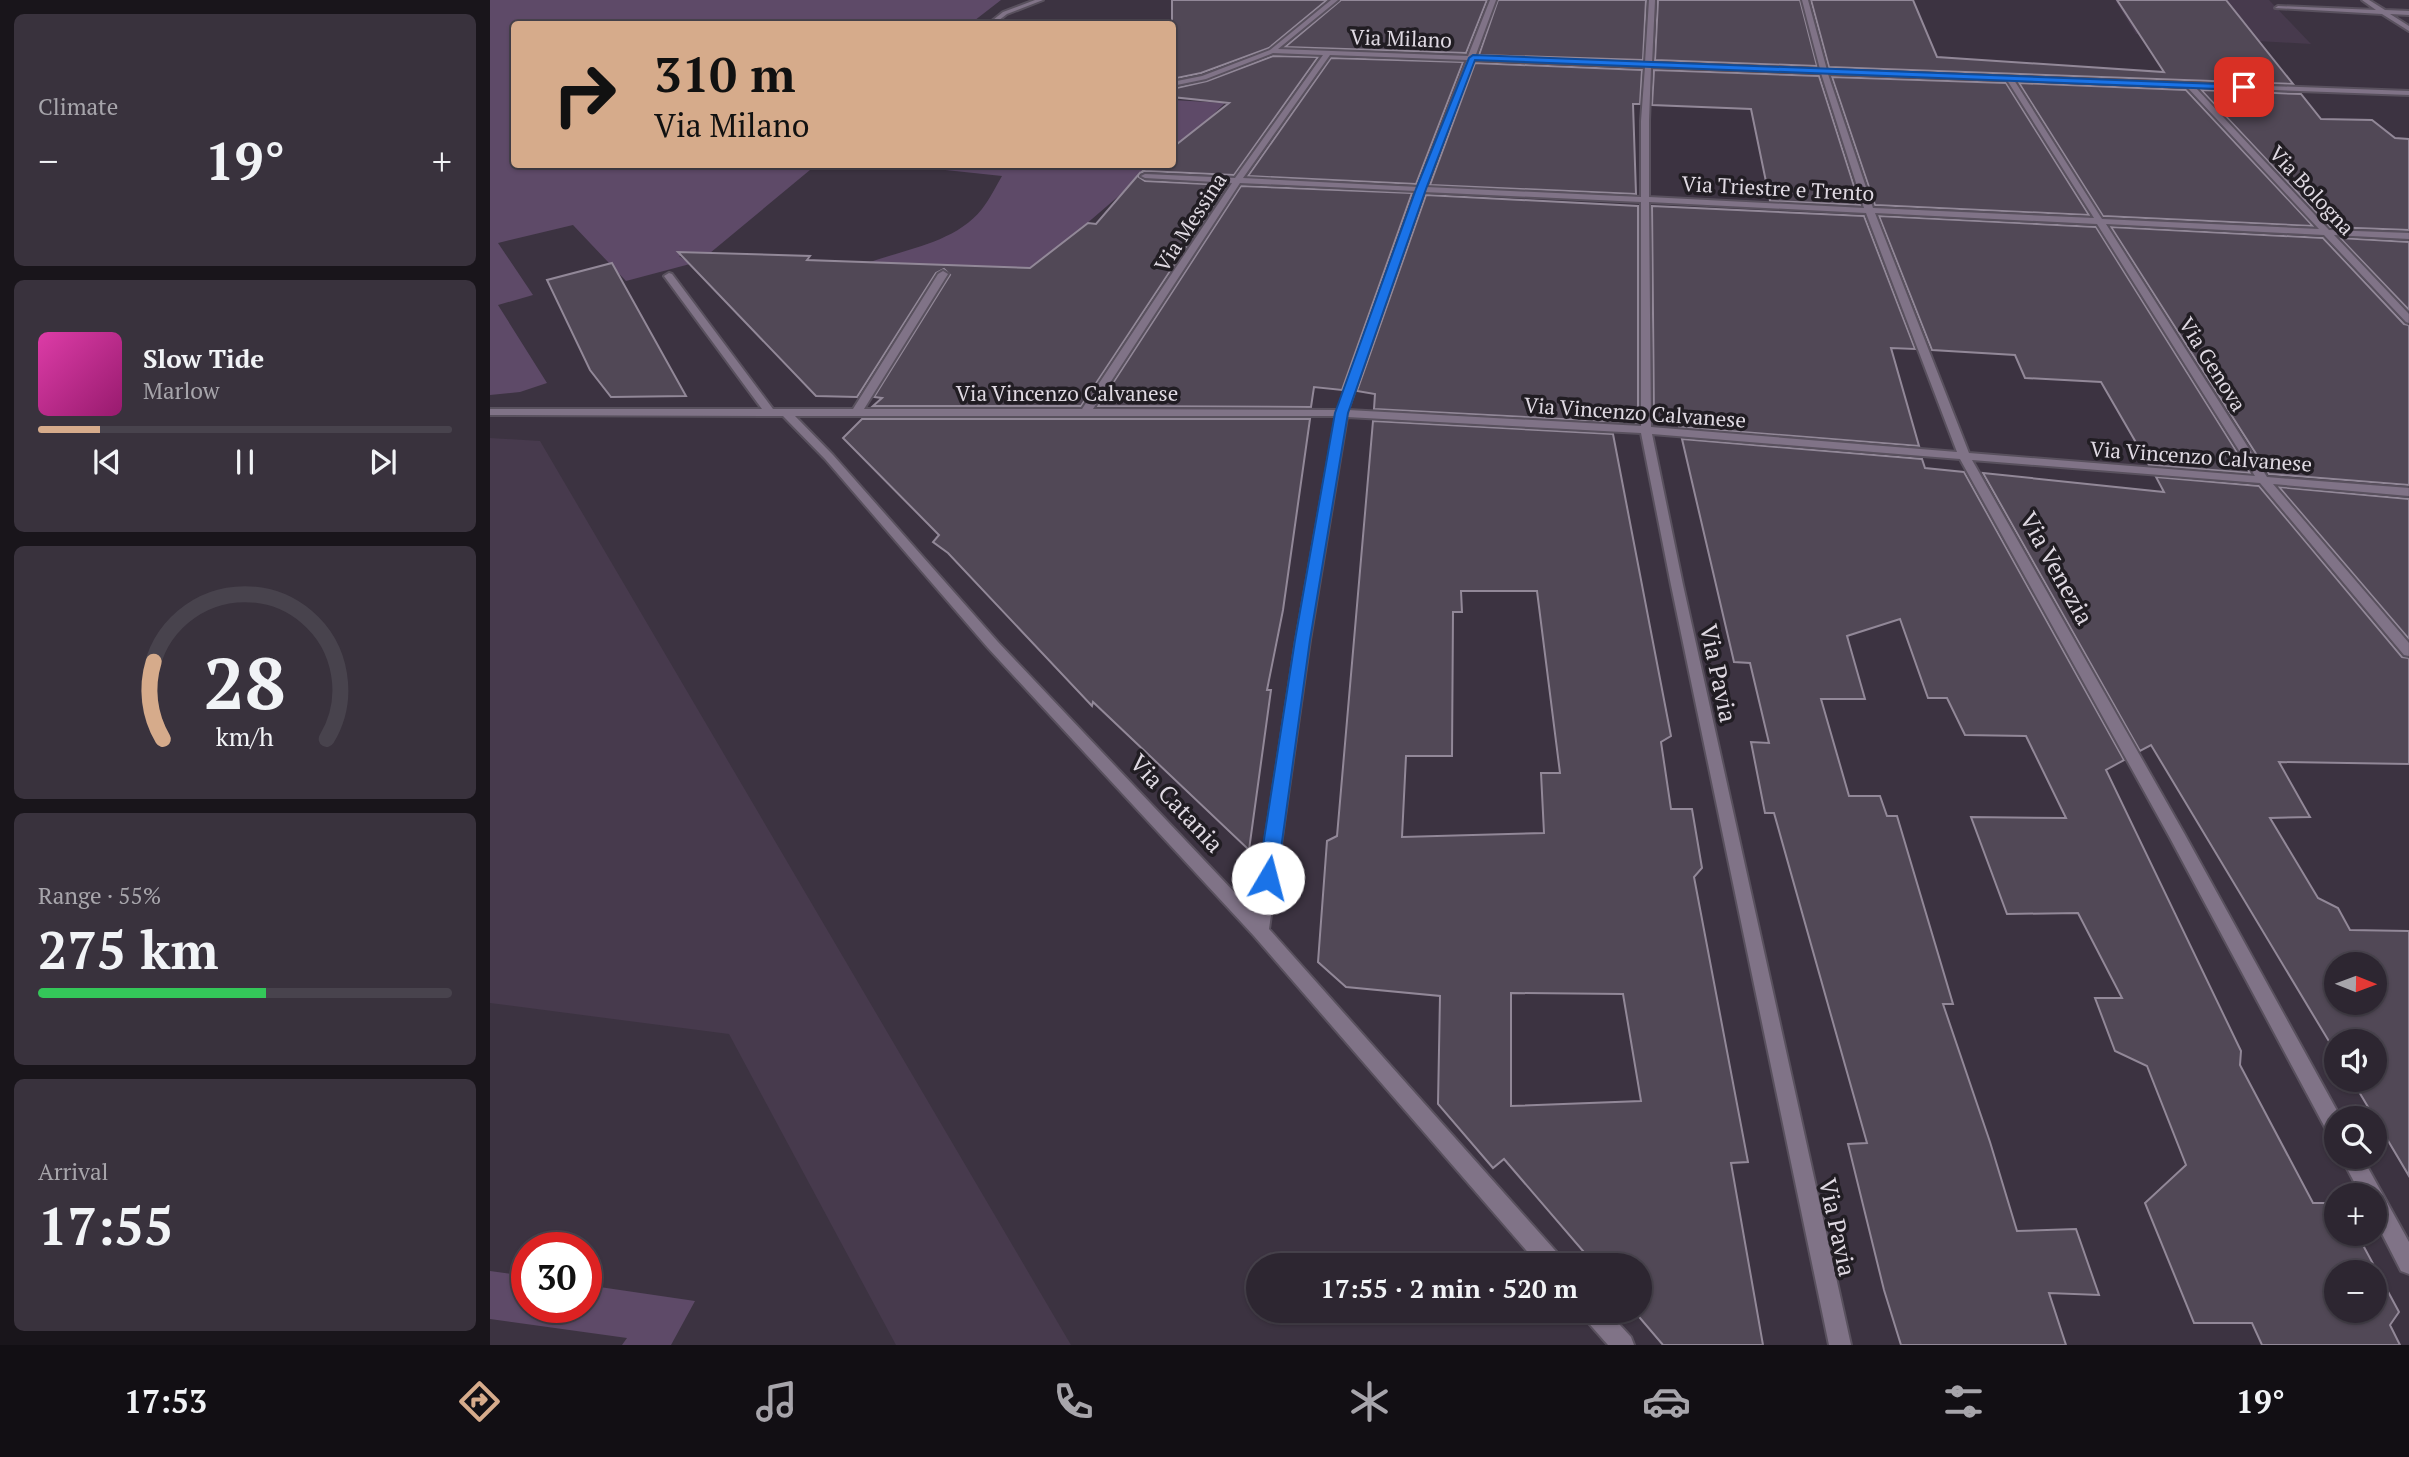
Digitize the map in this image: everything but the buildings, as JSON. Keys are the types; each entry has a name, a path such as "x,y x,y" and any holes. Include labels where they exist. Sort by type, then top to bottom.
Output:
{"street":[{"path":"994,21 1005,13 1040,0"},
{"path":"1176,83 1204,78 1272,51 1335,0"},
{"path":"1260,931 1303,640 1342,413 1421,189 1493,0"},
{"name":"Via Pavia","path":"1652,0 1647,64 1645,199 1646,430 1840,1345"},
{"name":"Via Venezia","path":"1805,0 1824,72 1869,209 1965,457 2178,837 2324,1107"},
{"path":"2365,0 2409,29"},
{"path":"2278,8 2409,13"},
{"name":"Via Milano","path":"1272,51 2409,93"},
{"name":"Via Messina","path":"1085,413 1238,180 1328,53"},
{"name":"Via Genova","path":"2009,78 2263,480 2409,652"},
{"name":"Via Bologna","path":"2189,85 2409,320"},
{"name":"Via Triestre e Trento","path":"1145,176 2409,236"},
{"path":"857,412 943,274"},
{"path":"669,276 778,412"},
{"name":"Via Vincenzo Calvanese","path":"490,412 1342,413 1646,430 2409,492"},
{"name":"Via Catania","path":"778,412 829,457 993,645 1260,931 1542,1253"},
{"path":"2387,1222 2409,1263"},
{"path":"1604,1323 1623,1345"}],"shaded area":[{"path":"490,0 1001,0 974,21 511,21 511,168 812,168 710,253 694,252 679,256 690,264 626,281 573,225 498,243 533,295 498,305 547,383 520,392 490,395"},
{"path":"2115,0 2269,0 2311,44 2136,34"},
{"path":"1176,100 1225,103 1176,150"},
{"path":"1148,168 1143,169 1121,194 1034,269 870,262 930,243 959,229 982,209 1002,176 936,169"},
{"path":"490,438 540,441 1071,1345 896,1345 729,1034 490,1003"},
{"path":"490,1271 511,1274 511,1322 490,1319"},
{"path":"602,1287 695,1301 671,1345 622,1345 627,1338 519,1323 602,1323"}],"route":[{"path":"1268,878 1303,640 1342,413 1421,189 1473,58 2244,87"}]}
